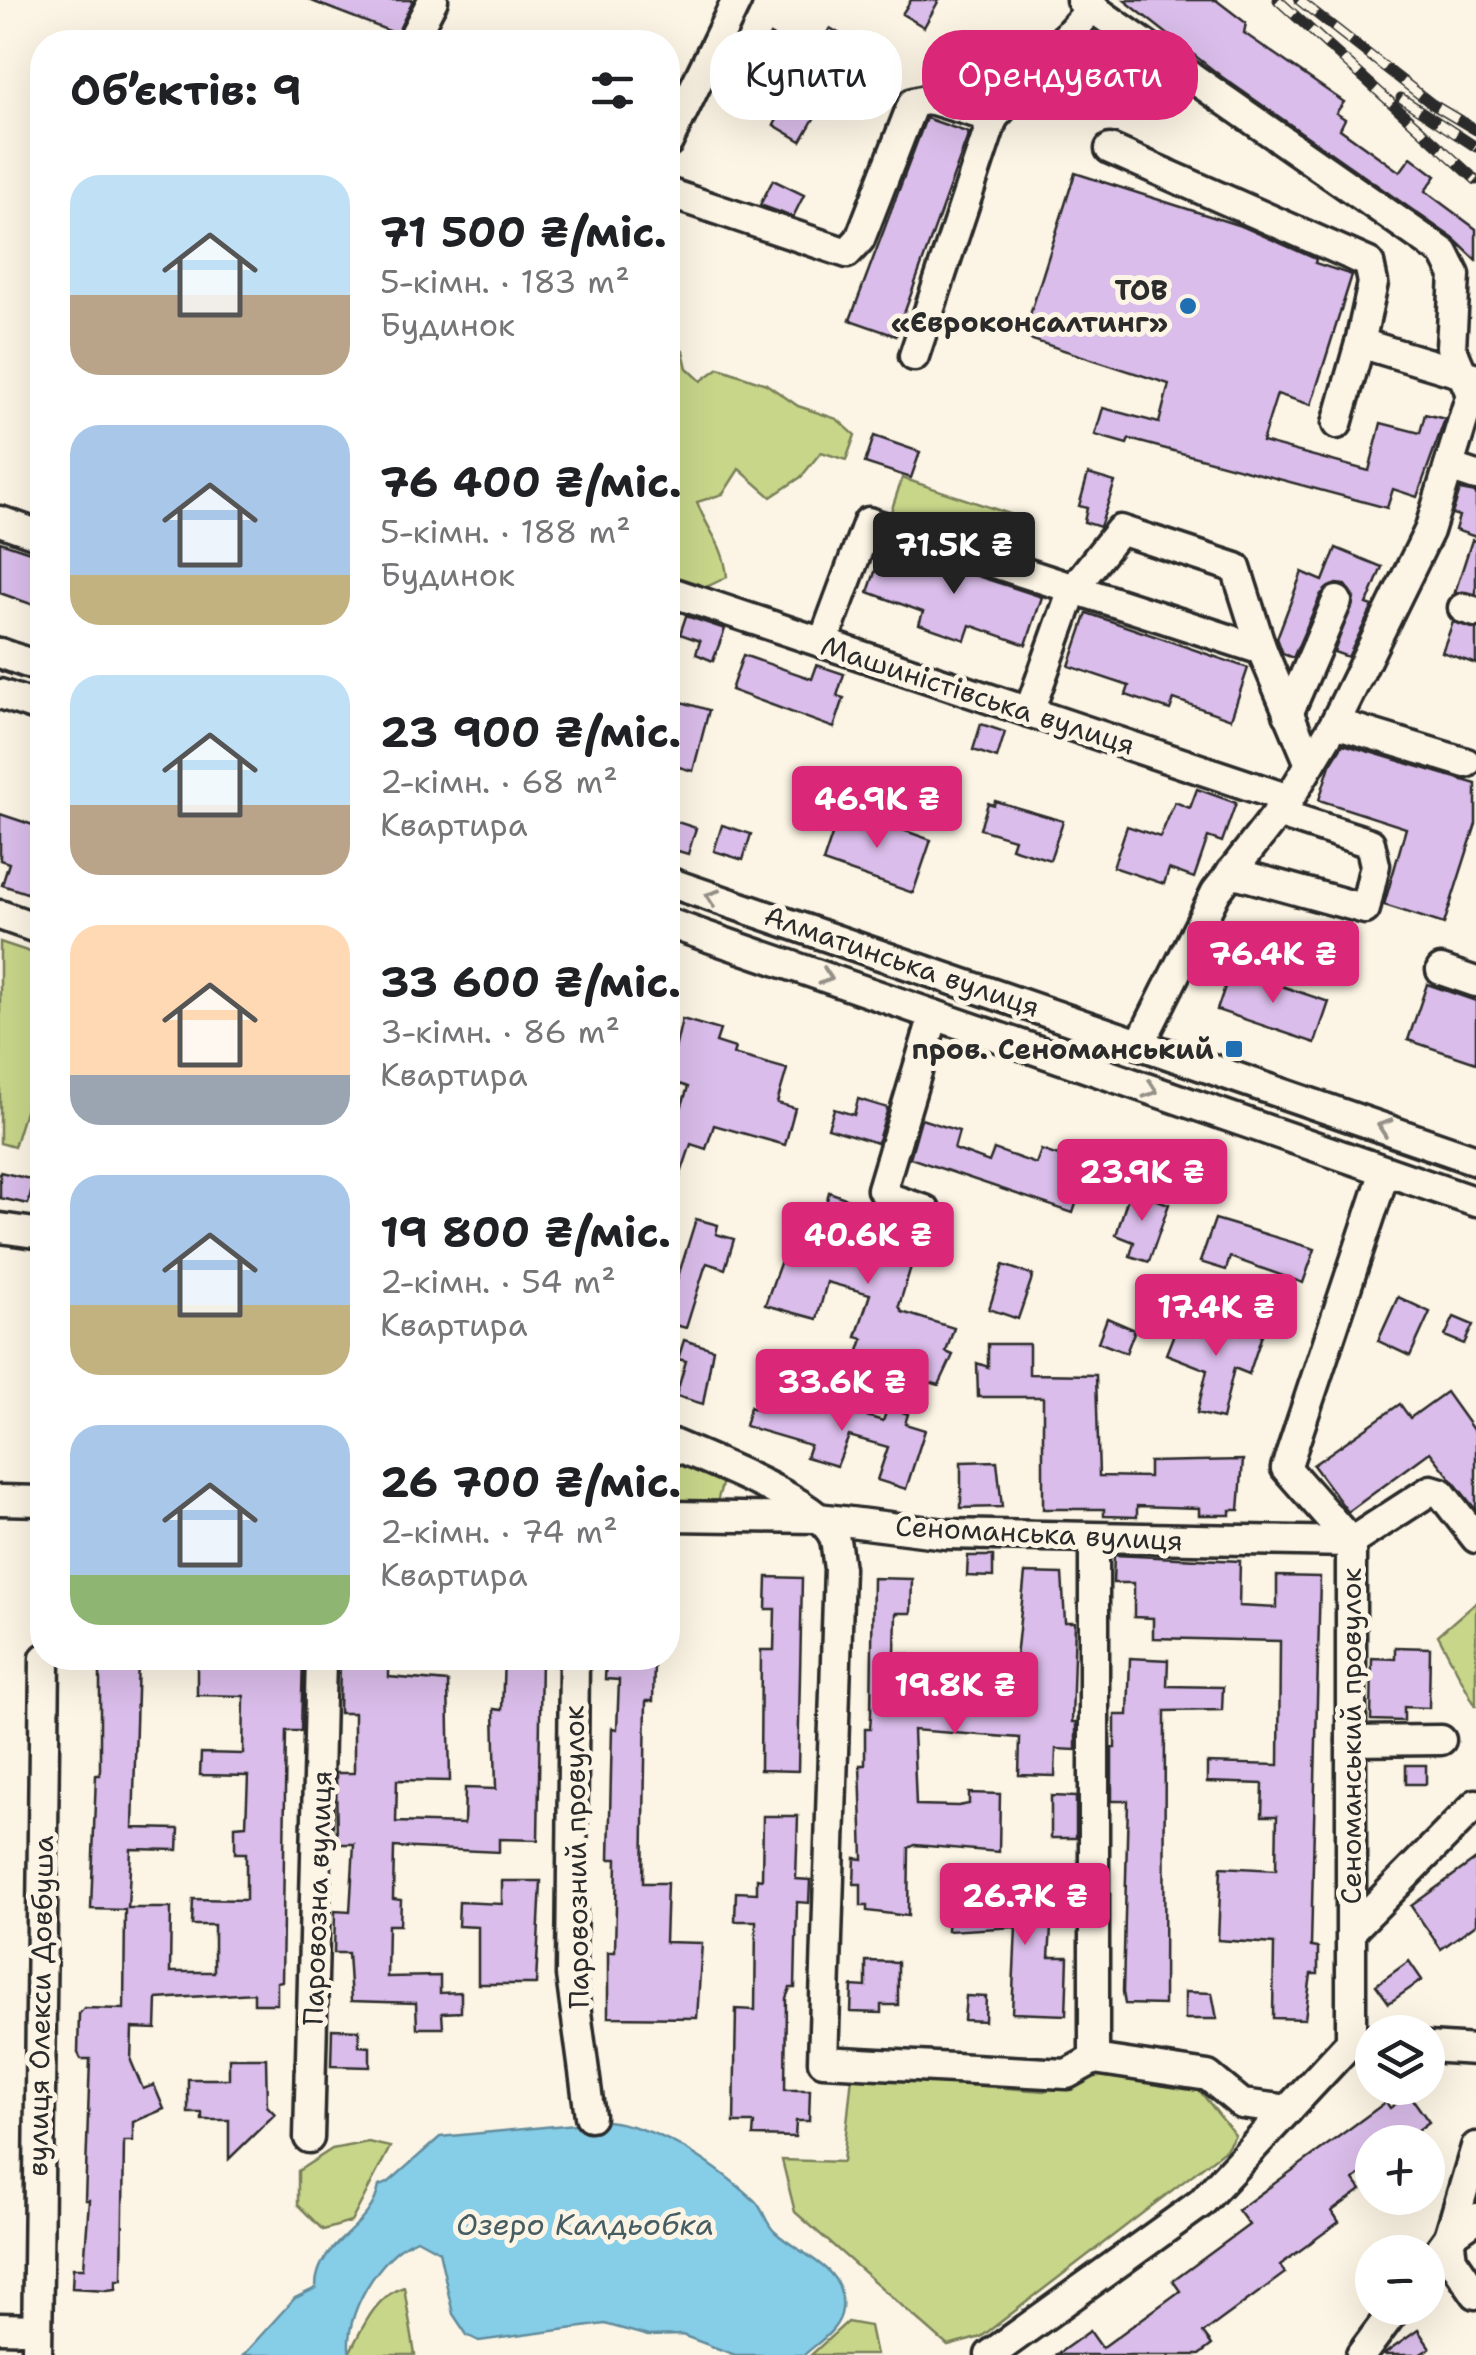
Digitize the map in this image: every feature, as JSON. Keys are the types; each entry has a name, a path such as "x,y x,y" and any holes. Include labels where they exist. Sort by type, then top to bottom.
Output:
{"street":[{"path":"417,30 433,0"},
{"path":"680,117 737,0"},
{"path":"1065,30 1086,4 1476,280"},
{"path":"680,197 847,253 860,239 913,103 922,101"},
{"path":"914,356 991,120"},
{"path":"1110,149 1369,263 1373,283 1338,424"},
{"path":"1141,1042 1174,969 1230,872 1283,806 1335,723 1429,530 1471,394 1470,376 1450,347 1456,275 1452,262"},
{"path":"1360,344 1470,376"},
{"path":"1449,467 1476,476"},
{"path":"0,522 30,532"},
{"path":"823,643 868,522 1262,650"},
{"path":"1029,712 1074,588 1120,530 1236,568 1262,650 1310,764"},
{"name":"Машиністівська вулиця","path":"680,596 1029,712 1283,806 1370,843 1376,854 1365,910 1230,872"},
{"path":"1288,714 1338,601"},
{"path":"0,653 30,664"},
{"path":"0,694 30,704"},
{"path":"1335,723 1466,763"},
{"name":"Алматинська вулиця","path":"680,886 1476,1160"},
{"path":"0,915 30,926"},
{"name":"Алматинська вулиця","path":"680,927 1476,1202"},
{"path":"1441,970 1476,982"},
{"path":"925,1210 892,1200 882,1189 934,1014"},
{"name":"Сеноманський провулок","path":"1360,2015 1352,1930 1351,1542 1286,1468 1384,1171"},
{"path":"0,1228 30,1232"},
{"path":"680,1448 818,1518 834,1536 839,1568 823,2061 1067,2074 1094,2058 1208,2076 1242,2104 1288,2110"},
{"path":"1351,1542 1431,1490 1442,1492 1476,1538"},
{"path":"0,1500 30,1501"},
{"name":"Сеноманська вулиця","path":"680,1516 818,1518 946,1534 1351,1542"},
{"path":"1094,1539 1094,2058"},
{"name":"вулиця Олекси Довбуша","path":"36,2342 45,1670"},
{"name":"Паровозна вулиця","path":"309,2138 322,1670"},
{"name":"Паровозний провулок","path":"574,1670 571,1975 590,2116"},
{"path":"1351,1741 1441,1740"},
{"path":"1352,1930 1476,1804"},
{"path":"1445,2048 1476,2050"},
{"path":"990,2355 1201,2203 1288,2110 1355,2049"},
{"path":"1476,2147 1449,2238 1452,2259 1476,2294"},
{"path":"1445,2243 1476,2218"},
{"path":"1361,2355 1383,2325"},
{"path":"0,2328 36,2342"}],"green space":[{"path":"680,351 687,368 701,381 719,368 766,384 798,406 837,419 855,435 846,460 821,452 801,477 771,497 739,469 723,494 697,502 719,547 727,577 694,593 680,588"},
{"path":"902,478 1019,517 1006,557 889,518"},
{"path":"0,942 30,952 30,1095 14,1147 0,1143"},
{"path":"680,1461 723,1481 715,1509 680,1508"},
{"path":"1476,1602 1476,1707 1438,1635"},
{"path":"1088,2074 1199,2090 1235,2135 1226,2149 981,2337 948,2346 795,2212 782,2160 843,2162 852,2076 1044,2091"},
{"path":"368,2142 390,2147 351,2222 323,2230 298,2205 298,2171 332,2149"},
{"path":"404,2287 415,2355 348,2355 377,2306"},
{"path":"847,2322 870,2326 876,2355 811,2355"}],"water":[{"name":"Озеро Калдьобка","path":"607,2121 667,2139 722,2173 754,2200 775,2232 829,2272 842,2295 842,2309 827,2335 804,2355 735,2355 682,2335 648,2336 605,2324 479,2341 467,2335 453,2314 439,2251 417,2239 390,2257 367,2288 352,2323 350,2355 243,2355 295,2298 316,2288 324,2259 366,2214 379,2186 388,2183 440,2137"}],"building":[{"path":"309,0 413,0 399,30 387,30"},
{"path":"911,0 939,0 924,27 902,14"},
{"path":"1124,0 1216,0 1246,23 1244,33 1344,102 1336,113 1345,119 1340,129 1400,172 1411,157 1436,176 1425,191 1476,229 1476,260 1454,239 1198,58 1198,30 1162,30"},
{"path":"777,120 813,120 801,141 774,125"},
{"path":"925,120 969,133 896,336 850,320"},
{"name":"ТОВ «Євроконсалтинг»","path":"1075,173 1244,227 1316,259 1315,263 1352,275 1311,405 1277,394 1262,442 1369,471 1381,423 1420,433 1425,414 1445,419 1417,497 1393,489 1387,508 1129,439 1127,444 1095,435 1103,408 1159,423 1169,384 1023,337"},
{"path":"773,180 804,195 793,217 760,205"},
{"path":"874,436 920,452 911,478 865,463"},
{"path":"1088,474 1115,482 1100,527 1084,522 1087,508 1079,506"},
{"path":"1460,490 1476,493 1476,537 1455,530 1459,516 1452,514"},
{"path":"1472,540 1476,541 1476,594 1455,592"},
{"path":"0,542 30,552 30,604 0,593"},
{"path":"884,546 1042,597 1026,645 970,625 965,640 919,624 923,612 868,592"},
{"path":"1336,548 1382,567 1367,604 1373,606 1348,657 1334,652 1354,598 1345,585 1336,584 1321,594 1293,658 1283,654 1277,638 1302,572 1323,581"},
{"path":"1087,613 1248,668 1231,719 1174,699 1170,710 1126,695 1129,686 1069,666"},
{"path":"686,616 725,629 713,661 696,654 700,641 680,634"},
{"path":"1453,622 1476,629 1476,664 1442,652"},
{"path":"743,655 812,679 817,665 844,674 837,696 844,698 834,728 731,690"},
{"path":"680,702 709,710 693,771 680,767"},
{"path":"981,724 1005,732 997,758 973,750"},
{"path":"1343,744 1476,784 1476,824 1444,924 1384,905 1406,828 1319,800 1330,765"},
{"path":"1197,789 1236,803 1222,842 1208,837 1194,878 1169,869 1164,884 1113,867 1127,826 1160,837 1175,802 1190,808"},
{"path":"995,801 1063,821 1050,860 1011,848 1014,839 980,829 988,803 994,805"},
{"path":"841,808 931,840 913,893 823,862"},
{"path":"0,814 30,824 30,894 2,885 9,863 0,860"},
{"path":"680,823 696,828 688,854 680,852"},
{"path":"722,825 751,834 743,860 714,851"},
{"path":"1231,969 1329,1002 1315,1043 1217,1010"},
{"path":"1427,984 1476,1001 1476,1063 1408,1040"},
{"path":"682,1019 720,1030 716,1042 735,1048 733,1054 787,1069 777,1103 795,1108 785,1145 714,1125 706,1149 691,1144 680,1176 680,1111 688,1087 680,1084"},
{"path":"858,1099 888,1108 877,1143 828,1128 834,1109 854,1115"},
{"path":"921,1119 959,1131 954,1149 989,1162 994,1149 1036,1164 1041,1150 1097,1169 1086,1200 1078,1198 1073,1213 910,1158"},
{"path":"0,1172 30,1179 28,1204 0,1198"},
{"path":"1130,1191 1169,1204 1149,1262 1130,1256 1134,1242 1116,1235"},
{"path":"829,1192 923,1227 899,1306 902,1312 954,1328 946,1352 953,1355 939,1385 856,1360 863,1339 856,1337 870,1294 827,1282 817,1319 765,1305 783,1255 812,1262"},
{"path":"696,1219 718,1225 716,1234 734,1239 725,1269 707,1263 686,1328 680,1326 680,1270"},
{"path":"1215,1219 1315,1249 1303,1283 1230,1257 1226,1270 1200,1262"},
{"path":"1003,1265 1033,1275 1018,1319 989,1309"},
{"path":"1398,1297 1430,1312 1410,1356 1378,1341"},
{"path":"1454,1317 1473,1325 1464,1344 1445,1336"},
{"path":"1107,1318 1135,1330 1126,1353 1098,1342"},
{"path":"1226,1319 1263,1332 1249,1374 1234,1368 1222,1419 1197,1413 1207,1370 1166,1354 1179,1321 1219,1337"},
{"path":"684,1340 713,1349 703,1404 680,1397 686,1361 680,1360"},
{"path":"988,1344 1029,1344 1029,1374 1096,1375 1099,1476 1149,1477 1149,1462 1243,1460 1239,1510 1230,1510 1230,1515 1199,1515 1199,1508 1137,1506 1137,1517 1104,1516 1104,1509 1043,1509 1043,1397 978,1397 977,1363 988,1367"},
{"path":"1446,1392 1476,1434 1476,1510 1430,1452 1348,1512 1313,1465 1400,1404 1410,1418"},
{"path":"763,1395 818,1410 820,1402 883,1421 888,1407 908,1414 905,1424 925,1430 906,1489 877,1480 888,1447 849,1436 837,1466 806,1457 810,1445 745,1426 750,1407 758,1410"},
{"path":"997,1461 1002,1507 961,1508 961,1462"},
{"path":"1114,1555 1240,1561 1239,1606 1277,1608 1277,1576 1320,1577 1311,1947 1318,1948 1318,1974 1311,1974 1305,2019 1273,2018 1274,1944 1218,1940 1221,1867 1276,1870 1277,1816 1262,1816 1263,1784 1207,1782 1207,1763 1279,1765 1280,1641 1153,1638 1153,1618 1134,1617 1134,1583 1113,1583"},
{"path":"968,1556 993,1556 993,1577 967,1576"},
{"path":"1025,1573 1062,1574 1065,1622 1075,1622 1072,1722 1076,1722 1076,1750 1056,1749 1055,1776 1019,1775 1020,1738 913,1730 916,1805 958,1806 969,1804 969,1793 1000,1794 999,1852 915,1845 909,1848 908,1916 867,1911 867,1906 861,1906 861,1884 854,1884 855,1858 863,1859 860,1765 865,1765 865,1729 870,1729 871,1715 873,1578 912,1579 911,1613 896,1613 895,1654 909,1654 909,1690 1012,1695"},
{"path":"767,1577 802,1578 798,1771 760,1770 761,1650 774,1650 775,1609 766,1609"},
{"path":"1395,1647 1430,1648 1429,1708 1404,1707 1404,1721 1371,1720 1372,1658 1395,1659"},
{"path":"1130,1658 1168,1660 1167,1686 1223,1687 1222,1710 1165,1711 1164,2005 1125,2004 1123,1992 1128,1801 1112,1801 1112,1748 1115,1715 1128,1715"},
{"path":"100,1670 138,1670 133,1828 179,1829 178,1850 131,1849 128,1908 171,1908 170,1972 214,1972 214,1925 192,1925 193,1899 246,1900 246,1853 235,1853 235,1826 246,1825 248,1776 200,1775 201,1753 243,1754 244,1696 197,1695 197,1670 303,1670 301,1731 286,1731 282,1981 277,1982 277,2004 254,2004 254,1993 157,1999 156,2029 132,2028 131,2061 143,2089 154,2085 164,2109 133,2122 133,2141 124,2141 122,2280 116,2280 116,2289 107,2290 72,2288 73,2268 84,2268 89,2200 85,2200 90,2059 81,2059 78,2053 79,2014 84,2008 124,2009 125,1910 91,1909 96,1775 100,1775"},
{"path":"340,1670 389,1670 389,1677 448,1682 450,1781 397,1780 396,1822 464,1824 465,1788 496,1789 494,1709 502,1710 504,1670 541,1670 538,1840 499,1839 499,1852 394,1847 393,1899 401,1900 400,1925 388,1925 387,1977 440,1976 440,1993 461,1992 461,2012 442,2013 443,2028 417,2028 416,2003 351,2001 348,1953 334,1953 335,1911 350,1912 354,1844 337,1844 336,1773 354,1773 354,1713 339,1713"},
{"path":"605,1670 654,1670 653,1701 646,1701 643,1883 667,1883 665,1942 702,1943 697,2018 608,2017 608,1952 615,1952 617,1859 609,1859 612,1728 617,1729 619,1680 605,1679"},
{"path":"1406,1765 1426,1765 1426,1784 1406,1784"},
{"path":"1051,1796 1076,1797 1076,1838 1051,1838"},
{"path":"763,1816 798,1816 796,1879 810,1880 809,1903 797,1902 795,1988 790,1988 786,1998 785,2090 810,2090 809,2121 796,2121 795,2137 753,2136 754,2123 734,2123 736,2009 755,2010 756,1921 735,1921 736,1892 757,1893 757,1878 762,1879"},
{"path":"1476,1859 1476,1924 1441,1949 1411,1906"},
{"path":"502,1881 541,1881 536,1984 478,1984 478,1927 458,1926 459,1902 502,1904"},
{"path":"1016,1884 1054,1885 1049,1957 1068,1957 1066,2015 1012,2013 1016,1927 947,1931 948,1907 1015,1908"},
{"path":"866,1961 898,1962 898,2005 881,2005 881,2013 851,2012 852,1986 866,1987"},
{"path":"1409,1961 1422,1980 1389,2003 1376,1985"},
{"path":"1185,1992 1212,1993 1217,2019 1185,2019"},
{"path":"966,1996 986,1997 985,2021 964,2020"},
{"path":"332,2029 359,2030 359,2046 370,2047 370,2067 331,2066"},
{"path":"229,2058 266,2058 267,2106 275,2114 229,2159 229,2120 202,2120 202,2113 188,2113 188,2079 229,2079"},
{"path":"1382,2105 1417,2105 1429,2122 1355,2125 1355,2194 1332,2211 1339,2222 1280,2265 1285,2273 1203,2333 1212,2345 1199,2355 1056,2355 1090,2331 1102,2348 1180,2291 1173,2281 1249,2225 1238,2210"},
{"path":"1418,2330 1430,2348 1419,2355 1383,2355"}],"tram line":[{"path":"0,671 30,681"},
{"path":"680,902 1476,1178"}],"railway":[{"path":"1278,0 1476,180"},
{"path":"1299,0 1432,104 1476,130"},
{"path":"1401,98 1476,147"}],"place":[{"name":"ТОВ «Євроконсалтинг»","path":"1188,306"},
{"name":"пров. Сеноманський","path":"1234,1049"}]}
